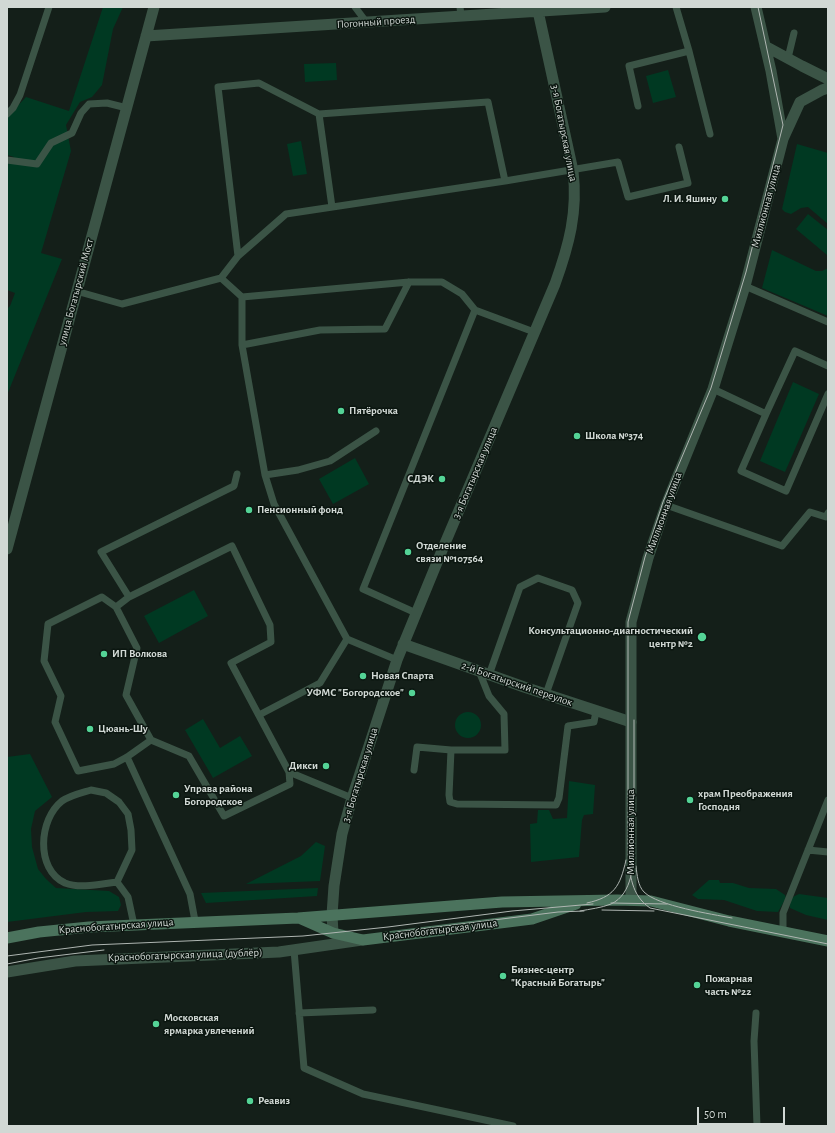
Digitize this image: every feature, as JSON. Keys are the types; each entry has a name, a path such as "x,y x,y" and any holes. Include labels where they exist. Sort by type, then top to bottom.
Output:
{"main road":[{"name":"Краснобогатырская улица","path":"7,938 39,932 134,925 298,918 502,902 631,900 651,901 729,921 828,941"},
{"name":"Краснобогатырская улица","path":"298,918 333,933 363,940 532,919 582,901"}],"street":[{"name":"улица Богатырский Мост","path":"7,549 154,7"},
{"name":"Погонный проезд","path":"146,36 367,23 461,12 538,11 605,7"},
{"name":"Миллионная улица","path":"756,7 783,139"},
{"name":"3-я Богатырская улица","path":"333,933 332,915 334,886 342,834 352,798 397,660 555,284 566,254 574,215 575,186 538,11"},
{"path":"765,46 828,79"},
{"name":"Миллионная улица","path":"631,900 631,622 648,558 666,505 713,389 745,286 783,139 800,102 828,88"},
{"name":"2-й Богатырский переулок","path":"403,644 484,673 631,722"},
{"name":"Краснобогатырская улица (дублёр)","path":"7,972 100,958 294,950 363,940"}],"lane":[{"path":"7,114 13,108 20,95 49,7"},
{"path":"355,7 367,23"},
{"path":"676,7 710,134"},
{"path":"788,58 794,33"},
{"path":"638,106 629,66 689,51"},
{"path":"238,256 218,87 259,83 319,114 488,102 505,182"},
{"path":"7,160 37,164 52,142 72,133 80,113 89,104 107,103 126,108"},
{"path":"319,114 332,207"},
{"path":"76,291 122,304 221,278 238,256 286,214 505,182 618,162 628,197 688,183 679,147"},
{"path":"221,278 242,297 409,282 442,282 462,294 475,310 534,332"},
{"path":"242,345 320,330 385,329 409,282"},
{"path":"745,286 828,322"},
{"path":"242,297 242,345 265,475 274,504 346,639 397,660"},
{"path":"416,613 363,589 475,310"},
{"path":"828,366 795,351 741,471 786,491 828,394"},
{"path":"713,389 766,414"},
{"path":"265,475 298,470 330,461 376,430"},
{"path":"129,597 101,552 234,486 237,474"},
{"path":"666,505 782,546 810,512 826,517 828,513"},
{"path":"116,607 129,597 232,546 270,625 271,642 231,663 288,772 290,784 224,816 189,756 150,740 126,695 136,648 116,607 102,596 48,624 44,661 61,696 55,722 78,771 114,764 127,757 150,740"},
{"path":"414,770 417,747 451,750 505,750 504,714 489,696 484,673 520,587 538,578 572,590 578,603 546,694"},
{"path":"259,715 320,683 346,639"},
{"path":"451,750 450,802 457,804 556,805 559,798 568,726 594,722 596,711"},
{"path":"127,757 190,894 195,922"},
{"path":"288,772 352,798"},
{"path":"91,790 106,793 119,802 128,814 131,830 132,850 117,882 76,885 65,883 54,875 47,866 43,850 45,832 50,815 62,802 76,794 91,790"},
{"path":"783,932 782,913 828,800"},
{"path":"808,850 828,852"},
{"path":"117,882 128,897 134,925"},
{"path":"294,950 304,1068 363,1094 513,1126"},
{"path":"299,1013 373,1010"},
{"path":"756,1013 754,1041 757,1126"}],"green space":[{"path":"103,7 123,7 113,29 102,85 92,97 80,102 66,125 71,151 41,253 62,259 7,395 7,309 10,306 15,293 7,290 7,162 12,162 14,157 7,155 7,117 26,97 69,111"},
{"path":"336,63 337,80 305,82 304,64"},
{"path":"668,70 676,97 653,103 646,76"},
{"path":"301,141 307,174 293,176 287,144"},
{"path":"797,144 828,153 828,224 808,207 801,208 791,214 782,209"},
{"path":"808,214 828,230 827,255 796,229"},
{"path":"772,250 816,271 822,271 828,268 828,316 762,288"},
{"path":"793,382 819,394 785,472 760,461"},
{"path":"355,458 369,484 333,504 319,479"},
{"path":"194,590 208,616 159,643 144,616"},
{"path":"468,712 477,716 481,725 477,734 468,738 459,734 455,725 459,716"},
{"path":"203,719 220,748 240,736 252,756 213,778 185,730"},
{"path":"30,754 52,797 35,811 31,829 32,847 38,869 56,888 109,891 119,897 121,905 118,911 86,912 7,922 7,757"},
{"path":"569,781 595,785 593,814 584,815 582,820 579,857 531,862 530,824 537,823 538,810 549,810 553,819 567,818"},
{"path":"316,842 325,846 320,881 246,884 301,856"},
{"path":"709,880 719,880 720,883 733,883 749,888 776,889 785,895 786,898 778,912 757,911 724,900 698,899 692,895"},
{"path":"318,888 317,896 206,903 201,893"},
{"path":"799,894 828,898 828,920 806,915 790,908 792,899 794,896"}],"tram line":[{"path":"758,7 783,125 746,272 711,388 663,502 645,557 628,622 628,854 631,877 635,891 650,908 828,944"},
{"path":"634,720 634,800"},
{"path":"580,911 611,904 624,893 633,868 634,842"},
{"path":"587,903 604,898 610,894 618,884 626,860"},
{"path":"636,866 640,887 651,897 685,909 732,918"},
{"path":"611,903 667,904"},
{"path":"7,956 92,945 303,936 512,911 593,904"},
{"path":"602,910 654,911"},
{"path":"397,932 558,912 584,911"},
{"path":"7,964 38,958 104,950"}],"place":[{"name":"Л. И. Яшину","path":"725,199"},
{"name":"Пятёрочка","path":"341,411"},
{"name":"Школа №374","path":"577,436"},
{"name":"СДЭК","path":"442,479"},
{"name":"Пенсионный фонд","path":"249,510"},
{"name":"Отделение связи №107564","path":"408,552"},
{"name":"Консультационно-диагностический центр №2","path":"702,637"},
{"name":"ИП Волкова","path":"104,654"},
{"name":"Новая Спарта","path":"363,676"},
{"name":"УФМС \"Богородское\"","path":"412,693"},
{"name":"Цюань-Шу","path":"90,729"},
{"name":"Дикси","path":"326,766"},
{"name":"Управа района Богородское","path":"176,795"},
{"name":"храм Преображения Господня","path":"690,800"},
{"name":"Бизнес-центр \"Красный Богатырь\"","path":"503,976"},
{"name":"Пожарная часть №22","path":"697,985"},
{"name":"Московская ярмарка увлечений","path":"156,1024"},
{"name":"Реавиз","path":"250,1101"}]}
